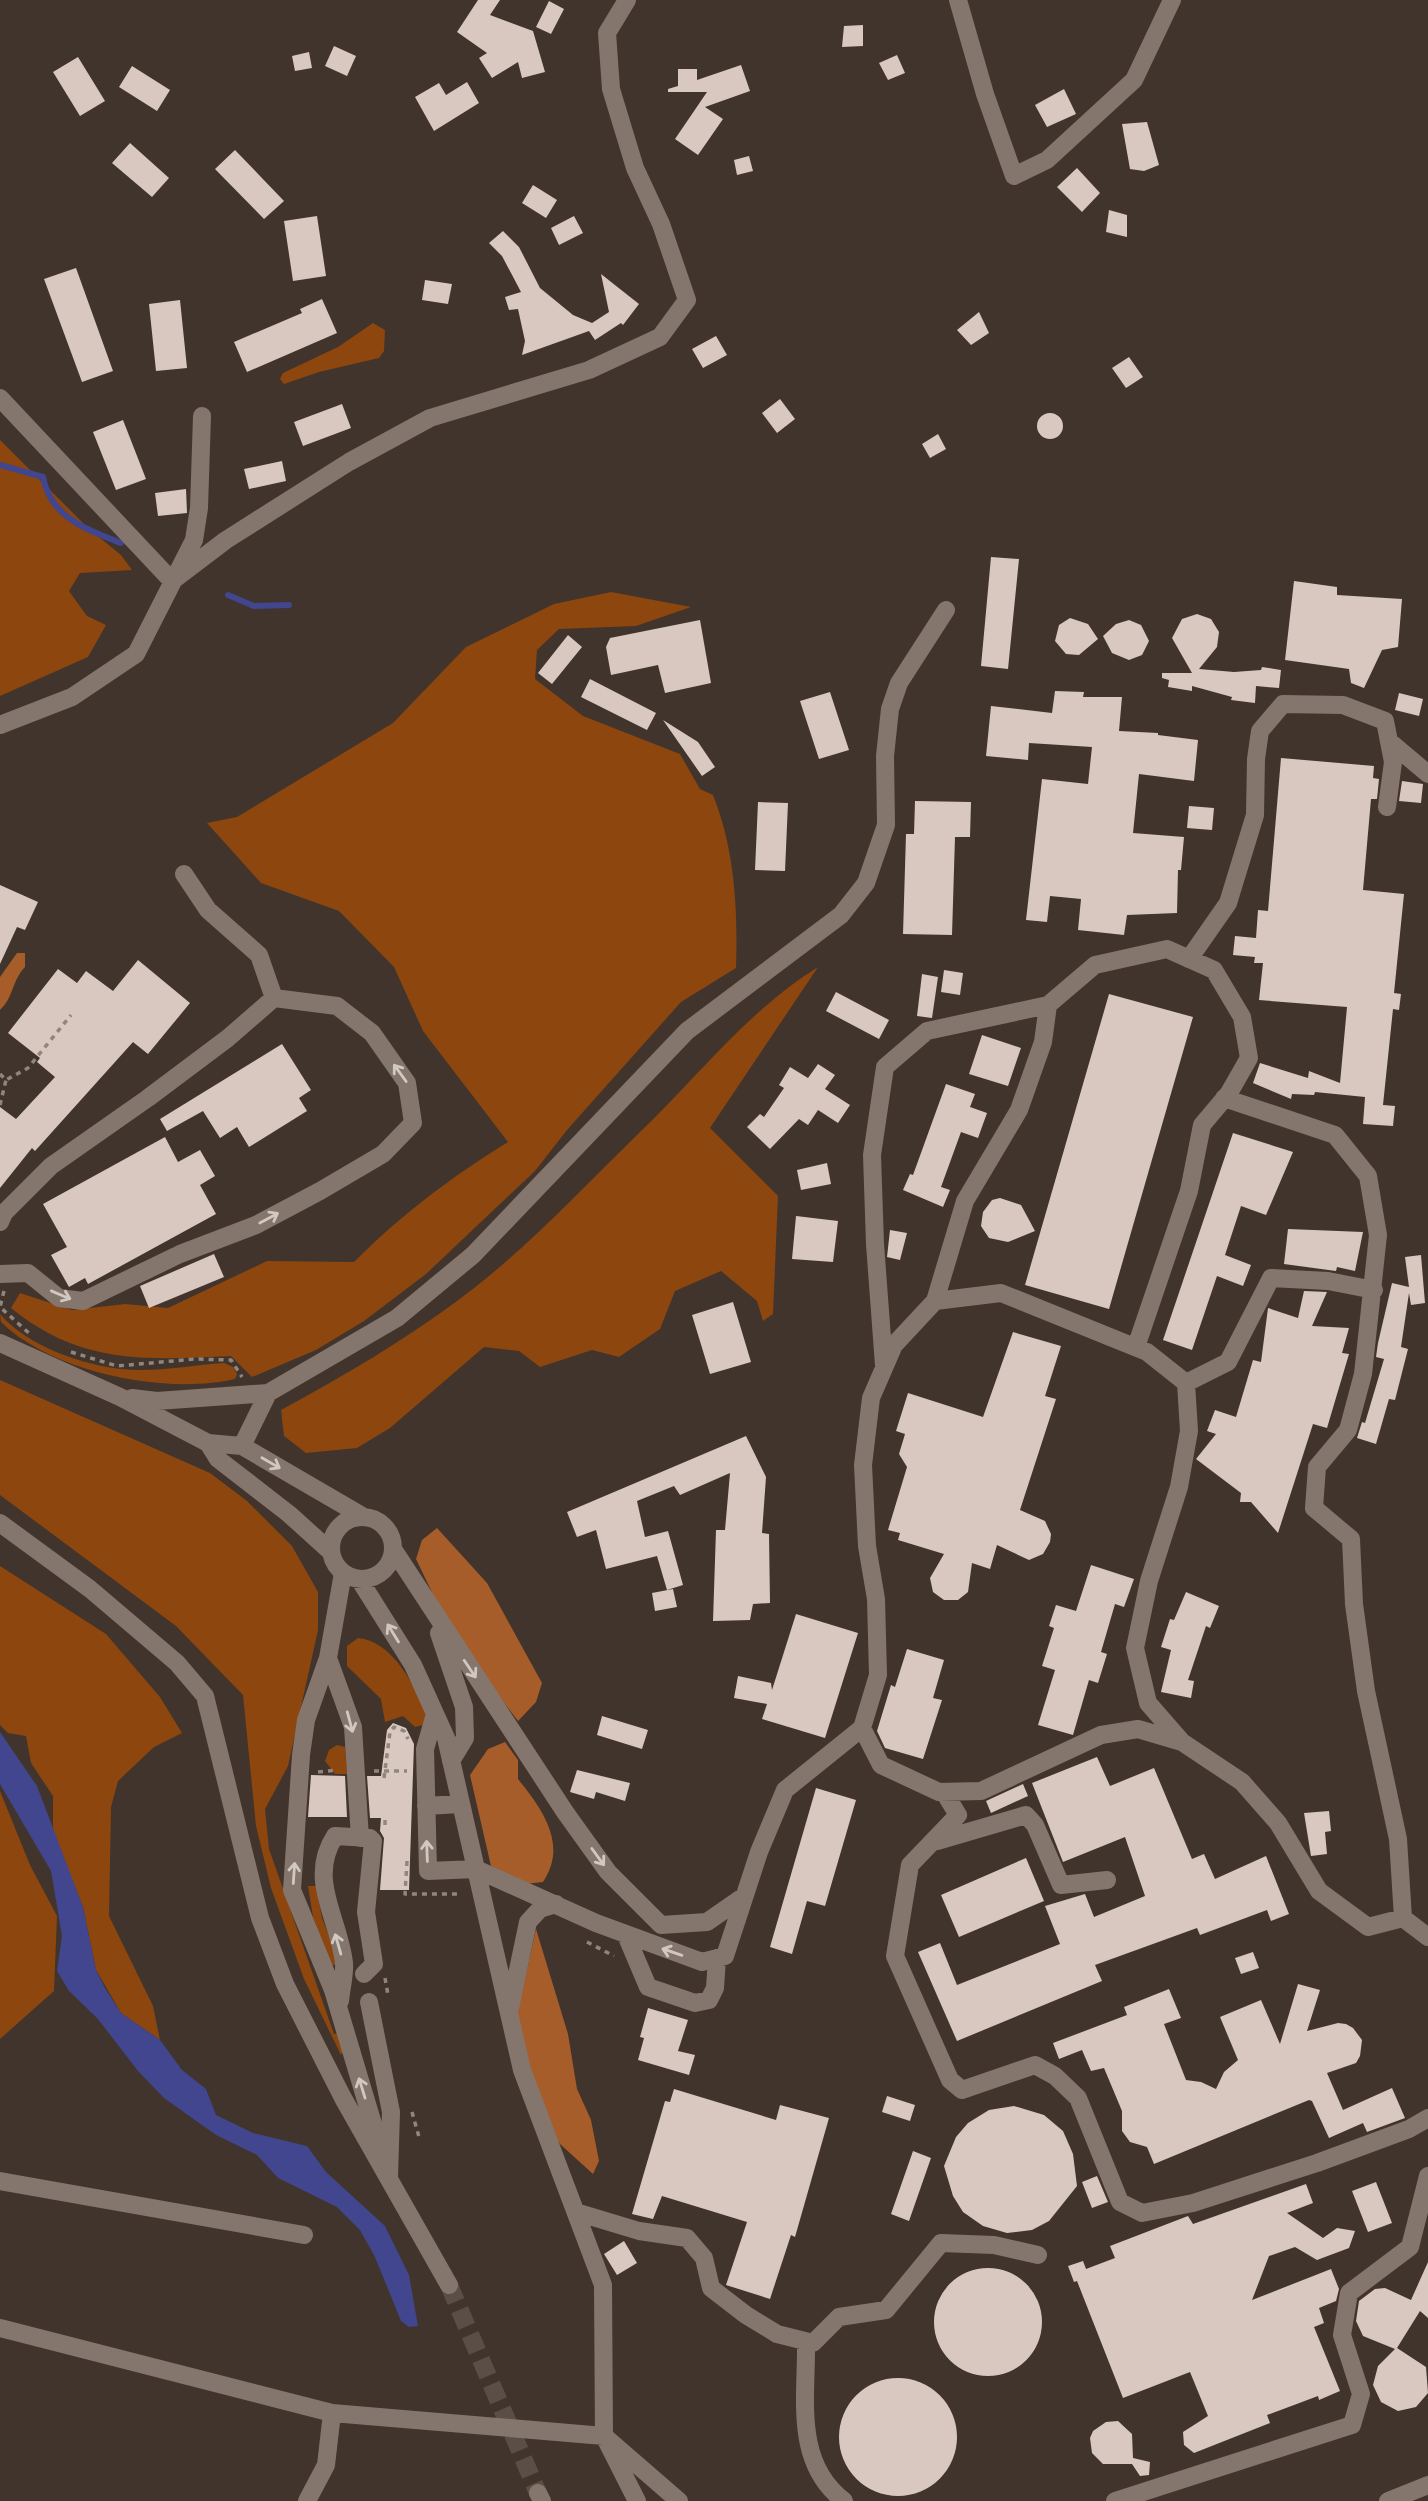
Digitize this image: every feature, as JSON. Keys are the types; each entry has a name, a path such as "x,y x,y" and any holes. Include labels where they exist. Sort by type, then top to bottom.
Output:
{"street":[{"path":"172,581 226,540 349,462 430,418 589,370 660,337 687,300 661,224 635,169 611,89 607,33 627,0"},
{"path":"958,0 985,94 1014,176 1047,160 1134,80 1172,0"},
{"path":"0,398 172,581"},
{"path":"0,725 72,697 136,654 194,540 202,416"},
{"path":"120,1397 158,1401 268,1392 397,1318 473,1255 687,1031 841,915 866,883 886,825 885,756 890,709 899,683 946,610"},
{"path":"1189,959 1228,903 1255,815 1256,760 1260,730 1283,704 1343,705 1385,721 1393,762 1387,807"},
{"path":"1389,741 1428,774"},
{"path":"184,874 208,909 259,954 274,998"},
{"path":"884,1368 872,1155 885,1067 927,1031 1048,1004 1095,965 1167,949 1214,970 1242,1017 1250,1058 1224,1098 1202,1125 1189,1191 1136,1347"},
{"path":"0,1222 4,1213 51,1166 159,1091 229,1038 274,998 337,1006 372,1033 407,1083 413,1123 383,1154 256,1225 180,1254 83,1301 59,1298 28,1273 2,1281"},
{"path":"435,1714 425,1749 428,1871 476,1869 626,1936 702,1962 725,1956 743,1897 785,1790 862,1728 878,1675 876,1599 867,1546 863,1465 871,1398 894,1345 935,1301 964,1201 1018,1110 1043,1042 1048,1004"},
{"path":"1224,1098 1335,1135 1368,1176 1378,1235 1363,1374 1348,1430 1317,1467 1314,1508 1351,1539 1354,1604 1366,1691 1398,1839 1403,1918 1428,1937"},
{"path":"1186,1383 1227,1362 1271,1278 1328,1281 1374,1290"},
{"path":"935,1301 1001,1293 1147,1352 1186,1383 1189,1431 1179,1487 1150,1581 1135,1648 1148,1703 1182,1742 1242,1782 1278,1824 1320,1891 1367,1927 1403,1918"},
{"path":"0,1343 120,1397 208,1443 242,1446 364,1517 379,1522 387,1529 393,1549 412,1580 608,1872 661,1925 707,1922 743,1897"},
{"path":"242,1446 268,1392"},
{"path":"208,1443 218,1459 289,1514 330,1551"},
{"path":"364,1517 350,1519 341,1524 331,1541 330,1551 333,1561 351,1576 413,1665 446,1738 522,2070 603,2285 604,2436 637,2501"},
{"path":"0,1523 90,1589 177,1663 205,1696 260,1918 285,1984 343,2098 449,2286"},
{"path":"351,1576 378,1575 386,1568 393,1549"},
{"path":"351,1576 328,1658 309,1710 302,1744 292,1890 340,2012 389,2177"},
{"path":"412,1580 436,1626 464,1707 465,1738 451,1761"},
{"path":"328,1658 353,1727 360,1838"},
{"path":"862,1728 881,1765 944,1792 981,1791 1101,1735 1138,1729 1182,1742"},
{"path":"425,1763 451,1761"},
{"path":"944,1792 958,1815 910,1865 895,1956 950,2080 962,2090 1035,2065 1055,2076 1078,2098 1120,2202 1142,2213 1193,2203 1317,2163 1409,2129 1428,2118"},
{"path":"426,1806 459,1804"},
{"path":"931,1843 1027,1815 1035,1825 1061,1885 1107,1880"},
{"path":"340,2012 344,1963 322,1880 326,1850 335,1836 370,1838 373,1842 366,1912 373,1964 364,1975"},
{"path":"509,2012 528,1922 540,1909 556,1905"},
{"path":"626,1936 648,1987 674,1998 695,2003 709,2000 715,1988 718,1958"},
{"path":"369,2002 391,2112 389,2177"},
{"path":"1115,2501 1352,2425 1361,2394 1342,2335 1349,2292 1410,2248 1428,2176"},
{"path":"0,2181 304,2235"},
{"path":"576,2212 639,2231 687,2238 704,2258 711,2288 746,2315 778,2334 813,2343 839,2318 886,2310 941,2243 994,2245 1038,2255"},
{"path":"0,2328 332,2413 604,2436 679,2501"},
{"path":"806,2341 804,2420 811,2456 831,2491 844,2501"},
{"path":"307,2501 326,2465 332,2413"},
{"path":"1388,2501 1428,2485"}],"path":[{"path":"0,1105 6,1080 28,1068 71,1015"},
{"path":"0,1074 6,1080"},
{"path":"2,1281 0,1307 40,1339"},
{"path":"69,1351 117,1366 195,1359 231,1360 242,1377"},
{"path":"313,1775 320,1770 330,1770"},
{"path":"390,1771 407,1771"}],"shaded area":[{"path":"373,323 385,330 384,351 379,358 319,372 284,384 280,379 283,373 338,347"},
{"path":"0,440 88,528 121,555 132,570 80,573 69,591 87,616 106,625 88,657 0,696"},
{"path":"611,592 691,607 636,626 559,629 537,650 535,679 583,716 680,754 700,789 713,795 726,837 734,880 736,968 681,1002 567,1130 535,1171 426,1274 364,1321 316,1350 252,1377 231,1356 142,1358 89,1349 37,1327 11,1308 20,1293 72,1310 125,1304 168,1308 267,1261 354,1262 427,1198 508,1142 423,1031 394,967 339,911 261,883 207,823 237,817 393,723 466,647 554,604"},
{"path":"17,953 25,953 25,967 0,1010 0,977"},
{"path":"818,967 710,1128 778,1196 773,1314 763,1321 757,1301 721,1271 675,1291 660,1329 619,1357 592,1350 540,1367 519,1351 484,1347 390,1428 357,1448 306,1453 284,1436 281,1410 395,1343 484,1280 573,1199 745,1025 768,1004"},
{"path":"0,1314 39,1344 89,1363 146,1370 224,1363 233,1367 237,1374 235,1379 177,1384 112,1376 50,1355 23,1340 1,1322"},
{"path":"0,1380 210,1473 247,1501 292,1546 318,1592 318,1630 288,1766 265,1809 269,1849 334,2034 341,2033 345,2048 341,2055 304,1979 271,1888 256,1826 243,1695 176,1626 0,1495"},
{"path":"437,1528 487,1583 542,1683 536,1702 518,1721 452,1634 416,1559 422,1540"},
{"path":"0,1566 106,1634 160,1697 182,1733 154,1747 118,1781 111,1807 109,1916 153,2006 160,2040 121,2013 96,1970 83,1907 53,1834 53,1796 31,1763 26,1736 8,1733 0,1725"},
{"path":"358,1638 371,1641 382,1648 402,1668 423,1706 427,1718 423,1725 415,1727 403,1716 385,1722 381,1699 347,1666 347,1646"},
{"path":"0,1732 37,1786 83,1907 96,1970 121,2013 160,2040 182,2070 206,2089 216,2115 253,2133 307,2146 326,2172 385,2226 409,2275 418,2326 409,2327 401,2321 375,2257 360,2230 337,2207 278,2178 257,2155 216,2135 164,2098 138,2071 98,2019 69,1991 57,1971 62,1936 51,1871 0,1784"},
{"path":"505,1742 518,1760 518,1779 543,1815 553,1841 550,1868 543,1882 525,1884 491,1866 470,1775 488,1749"},
{"path":"337,1745 345,1747 347,1774 335,1774 325,1761 329,1750"},
{"path":"0,1791 30,1865 57,1916 54,1991 0,2039"},
{"path":"308,1886 316,1886 322,1918 339,1961 336,1965 331,1965 313,1917"},
{"path":"536,1929 568,2034 577,2089 591,2120 599,2161 593,2174 560,2144 547,2122 525,2058 516,2019"}],"building":[{"path":"478,0 500,0 490,15 533,31 545,72 522,78 518,62 492,78 479,58 487,53 457,32"},
{"path":"549,1 564,9 551,34 536,27"},
{"path":"863,25 863,46 842,47 844,26"},
{"path":"334,46 356,56 347,76 325,66"},
{"path":"309,52 312,68 295,71 292,56"},
{"path":"897,55 905,73 888,80 879,63"},
{"path":"78,57 105,101 80,116 53,72"},
{"path":"741,65 750,91 705,107 723,119 698,155 675,139 707,92 668,92 668,89 678,86 678,69 697,69 697,80"},
{"path":"132,66 170,90 157,111 119,87"},
{"path":"467,82 479,103 434,131 415,97 439,83 446,95"},
{"path":"1064,89 1076,114 1047,127 1035,105"},
{"path":"1147,122 1159,165 1144,171 1130,169 1122,124"},
{"path":"130,143 169,178 152,197 112,163"},
{"path":"235,150 284,201 264,219 215,169"},
{"path":"749,156 753,171 737,175 734,160"},
{"path":"1077,168 1100,193 1082,212 1057,187"},
{"path":"533,185 557,200 546,218 522,203"},
{"path":"1109,210 1127,215 1127,237 1106,232"},
{"path":"317,216 326,276 293,281 284,221"},
{"path":"574,216 583,233 559,245 551,228"},
{"path":"503,231 519,247 540,288 573,315 592,323 609,312 601,274 639,304 623,325 621,323 595,340 589,331 522,355 525,341 518,309 509,310 505,297 521,292 502,256 489,243"},
{"path":"76,268 113,371 82,382 44,279"},
{"path":"425,280 452,284 448,304 422,300"},
{"path":"322,299 337,333 247,372 234,342 302,313 300,309"},
{"path":"180,300 187,368 156,371 149,304"},
{"path":"979,312 989,333 971,345 957,330"},
{"path":"716,336 727,355 703,368 692,349"},
{"path":"1129,357 1143,377 1126,388 1112,368"},
{"path":"780,399 795,419 777,433 762,413"},
{"path":"342,404 351,428 303,446 294,422"},
{"path":"1050,413 1059,417 1063,426 1059,435 1050,439 1041,435 1037,426 1041,417"},
{"path":"123,420 146,479 116,490 93,432"},
{"path":"938,434 946,449 930,458 922,444"},
{"path":"282,461 286,481 249,489 244,469"},
{"path":"186,489 187,513 158,516 155,493"},
{"path":"991,557 1019,559 1008,669 981,666"},
{"path":"1294,581 1337,587 1337,595 1402,599 1398,647 1382,650 1364,688 1351,683 1349,669 1285,660"},
{"path":"1197,614 1211,619 1219,632 1217,647 1199,669 1234,672 1261,670 1262,667 1281,670 1279,688 1256,686 1255,703 1231,700 1232,697 1192,686 1192,691 1168,687 1169,680 1162,678 1162,673 1192,673 1172,638 1182,619"},
{"path":"1070,618 1088,624 1098,639 1079,655 1066,654 1055,641 1059,625"},
{"path":"700,620 711,683 665,693 658,665 611,675 606,647 610,638"},
{"path":"1129,620 1141,625 1149,641 1142,655 1129,660 1112,653 1103,636 1116,624"},
{"path":"568,635 582,647 552,684 538,673"},
{"path":"590,679 656,713 647,730 581,697"},
{"path":"1055,691 1084,692 1083,697 1122,697 1119,731 1158,733 1198,740 1194,781 1139,774 1133,833 1184,837 1181,870 1178,870 1177,913 1127,915 1124,935 1078,930 1081,899 1050,896 1047,922 1026,920 1042,779 1088,784 1092,747 1029,743 1028,760 986,756 991,706 1052,713"},
{"path":"830,692 849,750 819,759 800,701"},
{"path":"1399,693 1423,699 1419,716 1395,710"},
{"path":"663,720 698,742 715,767 702,776"},
{"path":"1281,758 1374,766 1373,778 1379,779 1377,799 1371,799 1363,890 1404,894 1394,993 1401,994 1399,1010 1393,1009 1383,1105 1395,1106 1393,1126 1363,1124 1365,1097 1315,1092 1314,1095 1292,1094 1291,1099 1253,1083 1260,1063 1308,1078 1309,1071 1340,1083 1347,1007 1259,1000 1263,963 1254,963 1255,957 1233,955 1235,936 1256,938 1258,910 1268,911"},
{"path":"1402,781 1423,784 1421,803 1399,801"},
{"path":"915,801 971,802 970,837 955,837 952,935 903,934 906,834 914,834"},
{"path":"758,802 788,803 785,871 755,870"},
{"path":"1189,806 1214,808 1212,830 1187,828"},
{"path":"0,885 38,902 25,930 17,927 0,964"},
{"path":"138,960 190,1003 148,1054 133,1042 35,1151 32,1148 0,1188 0,1107 16,1119 55,1077 37,1062 40,1058 8,1033 58,969 77,983 86,971 113,991"},
{"path":"944,970 963,973 960,995 941,992"},
{"path":"922,974 938,977 932,1018 917,1016"},
{"path":"836,992 889,1020 879,1039 826,1011"},
{"path":"1109,994 1193,1017 1109,1309 1025,1285"},
{"path":"982,1035 1021,1048 1008,1086 969,1074"},
{"path":"282,1044 311,1090 299,1098 307,1111 249,1147 237,1127 220,1138 203,1111 167,1131 160,1119"},
{"path":"818,1064 835,1075 825,1089 850,1105 838,1123 818,1110 808,1125 799,1119 770,1149 747,1127 760,1114 764,1117 784,1088 779,1085 790,1067 808,1078"},
{"path":"946,1084 975,1094 970,1107 987,1113 978,1138 961,1132 941,1187 950,1190 943,1207 903,1190 910,1174 913,1175"},
{"path":"1233,1133 1293,1152 1266,1215 1241,1206 1225,1255 1251,1265 1243,1286 1217,1276 1192,1350 1163,1340"},
{"path":"165,1137 178,1162 200,1150 215,1176 200,1185 216,1214 88,1284 85,1278 69,1287 51,1255 67,1247 43,1204"},
{"path":"827,1163 831,1184 801,1190 797,1170"},
{"path":"1000,1198 1021,1205 1035,1231 1008,1242 989,1238 981,1226 983,1212 992,1200"},
{"path":"796,1216 838,1221 833,1262 792,1259"},
{"path":"1288,1229 1363,1232 1355,1271 1337,1267 1336,1271 1284,1264"},
{"path":"890,1230 907,1233 900,1260 887,1257"},
{"path":"214,1254 224,1277 149,1308 140,1286"},
{"path":"1421,1255 1425,1303 1411,1305 1409,1293 1401,1347 1408,1349 1395,1400 1389,1399 1376,1444 1357,1438 1362,1422 1365,1423 1384,1359 1376,1357 1392,1283 1409,1287 1405,1257"},
{"path":"1304,1291 1327,1292 1312,1326 1349,1328 1342,1353 1349,1354 1327,1428 1313,1424 1278,1533 1251,1502 1240,1502 1241,1493 1196,1459 1216,1434 1207,1431 1215,1410 1236,1417 1253,1360 1261,1362 1268,1308 1298,1318"},
{"path":"733,1302 751,1362 710,1374 692,1315"},
{"path":"1013,1332 1061,1346 1045,1396 1056,1399 1020,1510 1045,1521 1051,1534 1050,1542 1043,1554 1029,1560 997,1545 990,1569 972,1563 968,1592 958,1600 944,1600 933,1592 930,1578 944,1554 898,1540 900,1533 888,1530 907,1467 899,1454 905,1434 896,1431 908,1393 983,1417"},
{"path":"746,1436 766,1477 762,1533 769,1534 770,1603 753,1604 750,1620 713,1621 716,1530 725,1530 730,1473 680,1495 674,1486 637,1501 645,1537 668,1531 683,1585 667,1590 657,1556 606,1569 596,1530 577,1537 567,1512"},
{"path":"1091,1565 1134,1579 1124,1607 1115,1604 1101,1652 1107,1654 1098,1683 1089,1680 1073,1735 1038,1725 1055,1670 1042,1666 1054,1628 1049,1626 1056,1605 1076,1611"},
{"path":"673,1589 677,1607 655,1611 652,1593"},
{"path":"1186,1592 1219,1606 1210,1628 1206,1626 1188,1680 1194,1681 1191,1698 1161,1692 1171,1650 1161,1647 1170,1619 1174,1620"},
{"path":"796,1614 858,1633 825,1738 762,1719 767,1704 734,1698 738,1676 771,1683 772,1690"},
{"path":"907,1649 944,1660 933,1698 942,1700 923,1759 885,1748 877,1731 891,1685 895,1687"},
{"path":"602,1716 648,1730 642,1749 597,1735"},
{"path":"393,1723 406,1728 414,1744 409,1890 380,1890 384,1838 380,1831 381,1818 370,1818 367,1776 381,1776 387,1730"},
{"path":"1097,1757 1110,1786 1154,1768 1192,1859 1204,1854 1215,1879 1266,1856 1289,1914 1271,1921 1267,1910 1200,1935 1197,1928 1095,1965 1102,1981 957,2041 918,1952 940,1943 957,1985 1060,1944 1045,1906 1085,1894 1094,1917 1145,1896 1125,1837 1063,1862 1032,1783"},
{"path":"577,1770 630,1783 625,1801 596,1792 594,1799 570,1792"},
{"path":"311,1775 345,1776 347,1817 308,1817"},
{"path":"1023,1784 1028,1796 991,1813 986,1801"},
{"path":"816,1788 856,1800 825,1906 807,1901 792,1954 770,1947"},
{"path":"1329,1811 1331,1831 1325,1832 1327,1854 1311,1856 1304,1813"},
{"path":"1026,1858 1044,1901 959,1937 941,1895"},
{"path":"1253,1952 1259,1968 1241,1974 1235,1958"},
{"path":"1298,1984 1320,1990 1307,2031 1338,2023 1346,2024 1353,2028 1362,2040 1360,2056 1356,2063 1327,2073 1343,2110 1392,2088 1405,2118 1367,2132 1363,2123 1329,2138 1312,2101 1309,2100 1154,2164 1147,2147 1130,2142 1122,2131 1122,2111 1104,2068 1091,2071 1082,2050 1059,2059 1053,2043 1127,2015 1124,2007 1169,1989 1181,2018 1164,2024 1186,2080 1201,2082 1216,2089 1224,2072 1238,2060 1220,2017 1261,2000 1280,2044"},
{"path":"648,2008 688,2020 678,2051 695,2055 689,2075 638,2060 644,2038 640,2037"},
{"path":"674,2089 776,2120 780,2105 829,2118 795,2237 791,2235 770,2299 726,2285 747,2222 662,2196 653,2219 632,2214 665,2101 670,2102"},
{"path":"887,2096 915,2105 910,2121 882,2112"},
{"path":"1014,2106 1044,2115 1063,2131 1073,2154 1077,2186 1049,2221 1032,2230 1007,2233 983,2226 963,2212 953,2196 944,2166 956,2137 968,2123 989,2110"},
{"path":"913,2151 931,2158 909,2221 891,2214"},
{"path":"1097,2176 1108,2202 1092,2208 1082,2182"},
{"path":"1376,2182 1392,2223 1368,2232 1352,2191"},
{"path":"1306,2184 1313,2203 1287,2213 1323,2238 1337,2228 1355,2231 1349,2248 1317,2260 1295,2247 1269,2256 1252,2300 1331,2269 1339,2289 1336,2301 1319,2308 1324,2323 1314,2327 1340,2391 1319,2400 1318,2396 1267,2415 1270,2423 1194,2453 1184,2445 1183,2432 1208,2416 1190,2372 1123,2398 1077,2281 1074,2282 1068,2266 1083,2261 1086,2269 1115,2258 1110,2246 1188,2216 1193,2224"},
{"path":"624,2241 637,2263 617,2275 604,2254"},
{"path":"1428,2262 1428,2318 1420,2311 1397,2348 1426,2367 1428,2393 1416,2407 1398,2411 1381,2402 1373,2385 1378,2366 1395,2349 1363,2336 1356,2321 1359,2301 1375,2289 1385,2288 1411,2300"},
{"path":"988,2268 1009,2272 1026,2284 1038,2301 1042,2322 1038,2343 1026,2360 1009,2372 988,2376 967,2372 950,2360 938,2343 934,2322 938,2301 950,2284 967,2272"},
{"path":"898,2378 920,2383 940,2395 952,2415 957,2437 952,2459 940,2479 920,2491 898,2496 876,2491 856,2479 844,2459 839,2437 844,2415 856,2395 876,2383"},
{"path":"1118,2421 1132,2434 1133,2458 1150,2462 1149,2475 1140,2476 1132,2464 1103,2464 1092,2453 1090,2438 1093,2431 1106,2422"}],"waterway":[{"path":"0,465 43,477 47,491 62,512 83,527 121,543"},
{"path":"228,595 254,606 289,605"}],"tunnel":[{"path":"449,2285 538,2493"}]}
